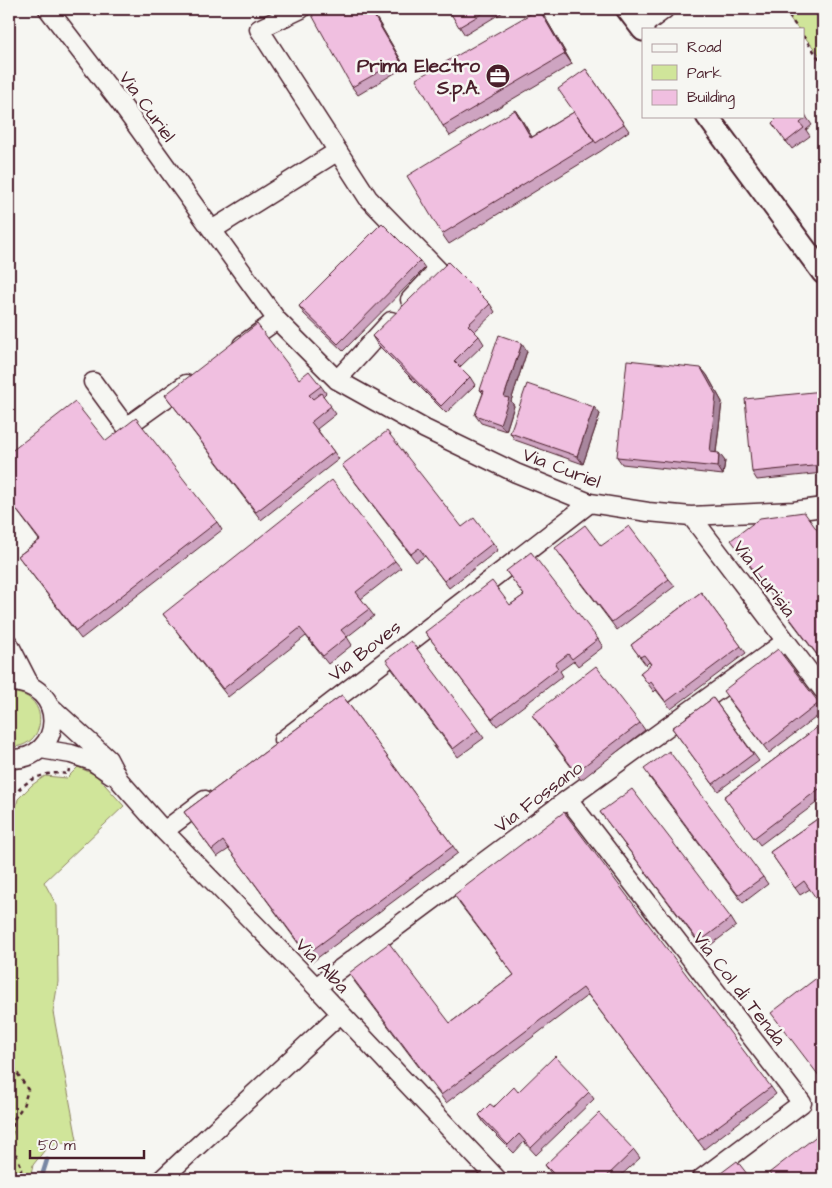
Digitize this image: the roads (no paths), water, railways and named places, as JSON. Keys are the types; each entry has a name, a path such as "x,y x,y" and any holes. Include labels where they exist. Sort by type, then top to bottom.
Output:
{"main road":[{"path":"627,9 642,28"},
{"path":"708,118 823,273"}],"street":[{"name":"Via Curiel","path":"48,9 121,104 277,320 337,380 442,437 516,473 590,503 648,512 691,516 823,508"},
{"path":"301,9 258,30 368,198 438,270 337,380"},
{"path":"642,28 665,9"},
{"path":"212,230 338,151"},
{"path":"229,354 277,320"},
{"path":"93,382 126,426 197,376"},
{"name":"Via Boves","path":"266,752 590,503"},
{"name":"Via Lurisia","path":"691,516 823,690"},
{"name":"Via Fossano","path":"316,987 568,799 786,641"},
{"path":"9,644 30,685"},
{"path":"9,682 20,682 30,685"},
{"name":"Via Alba","path":"30,685 38,690 50,706 108,759 119,780 164,832 316,987 497,1179"},
{"path":"9,774 14,759 30,756 48,740 52,729 53,717 50,706"},
{"name":"Via Alba","path":"40,749 71,754 92,761 119,780"},
{"path":"164,832 219,789"},
{"name":"Via Col di Tenda","path":"568,799 802,1103 701,1179"},
{"path":"162,1179 340,1014"}],"waterway":[{"path":"41,1179 47,1160"}],"place":[{"name":"Prima Electro S.p.A.","path":"498,76"}]}
